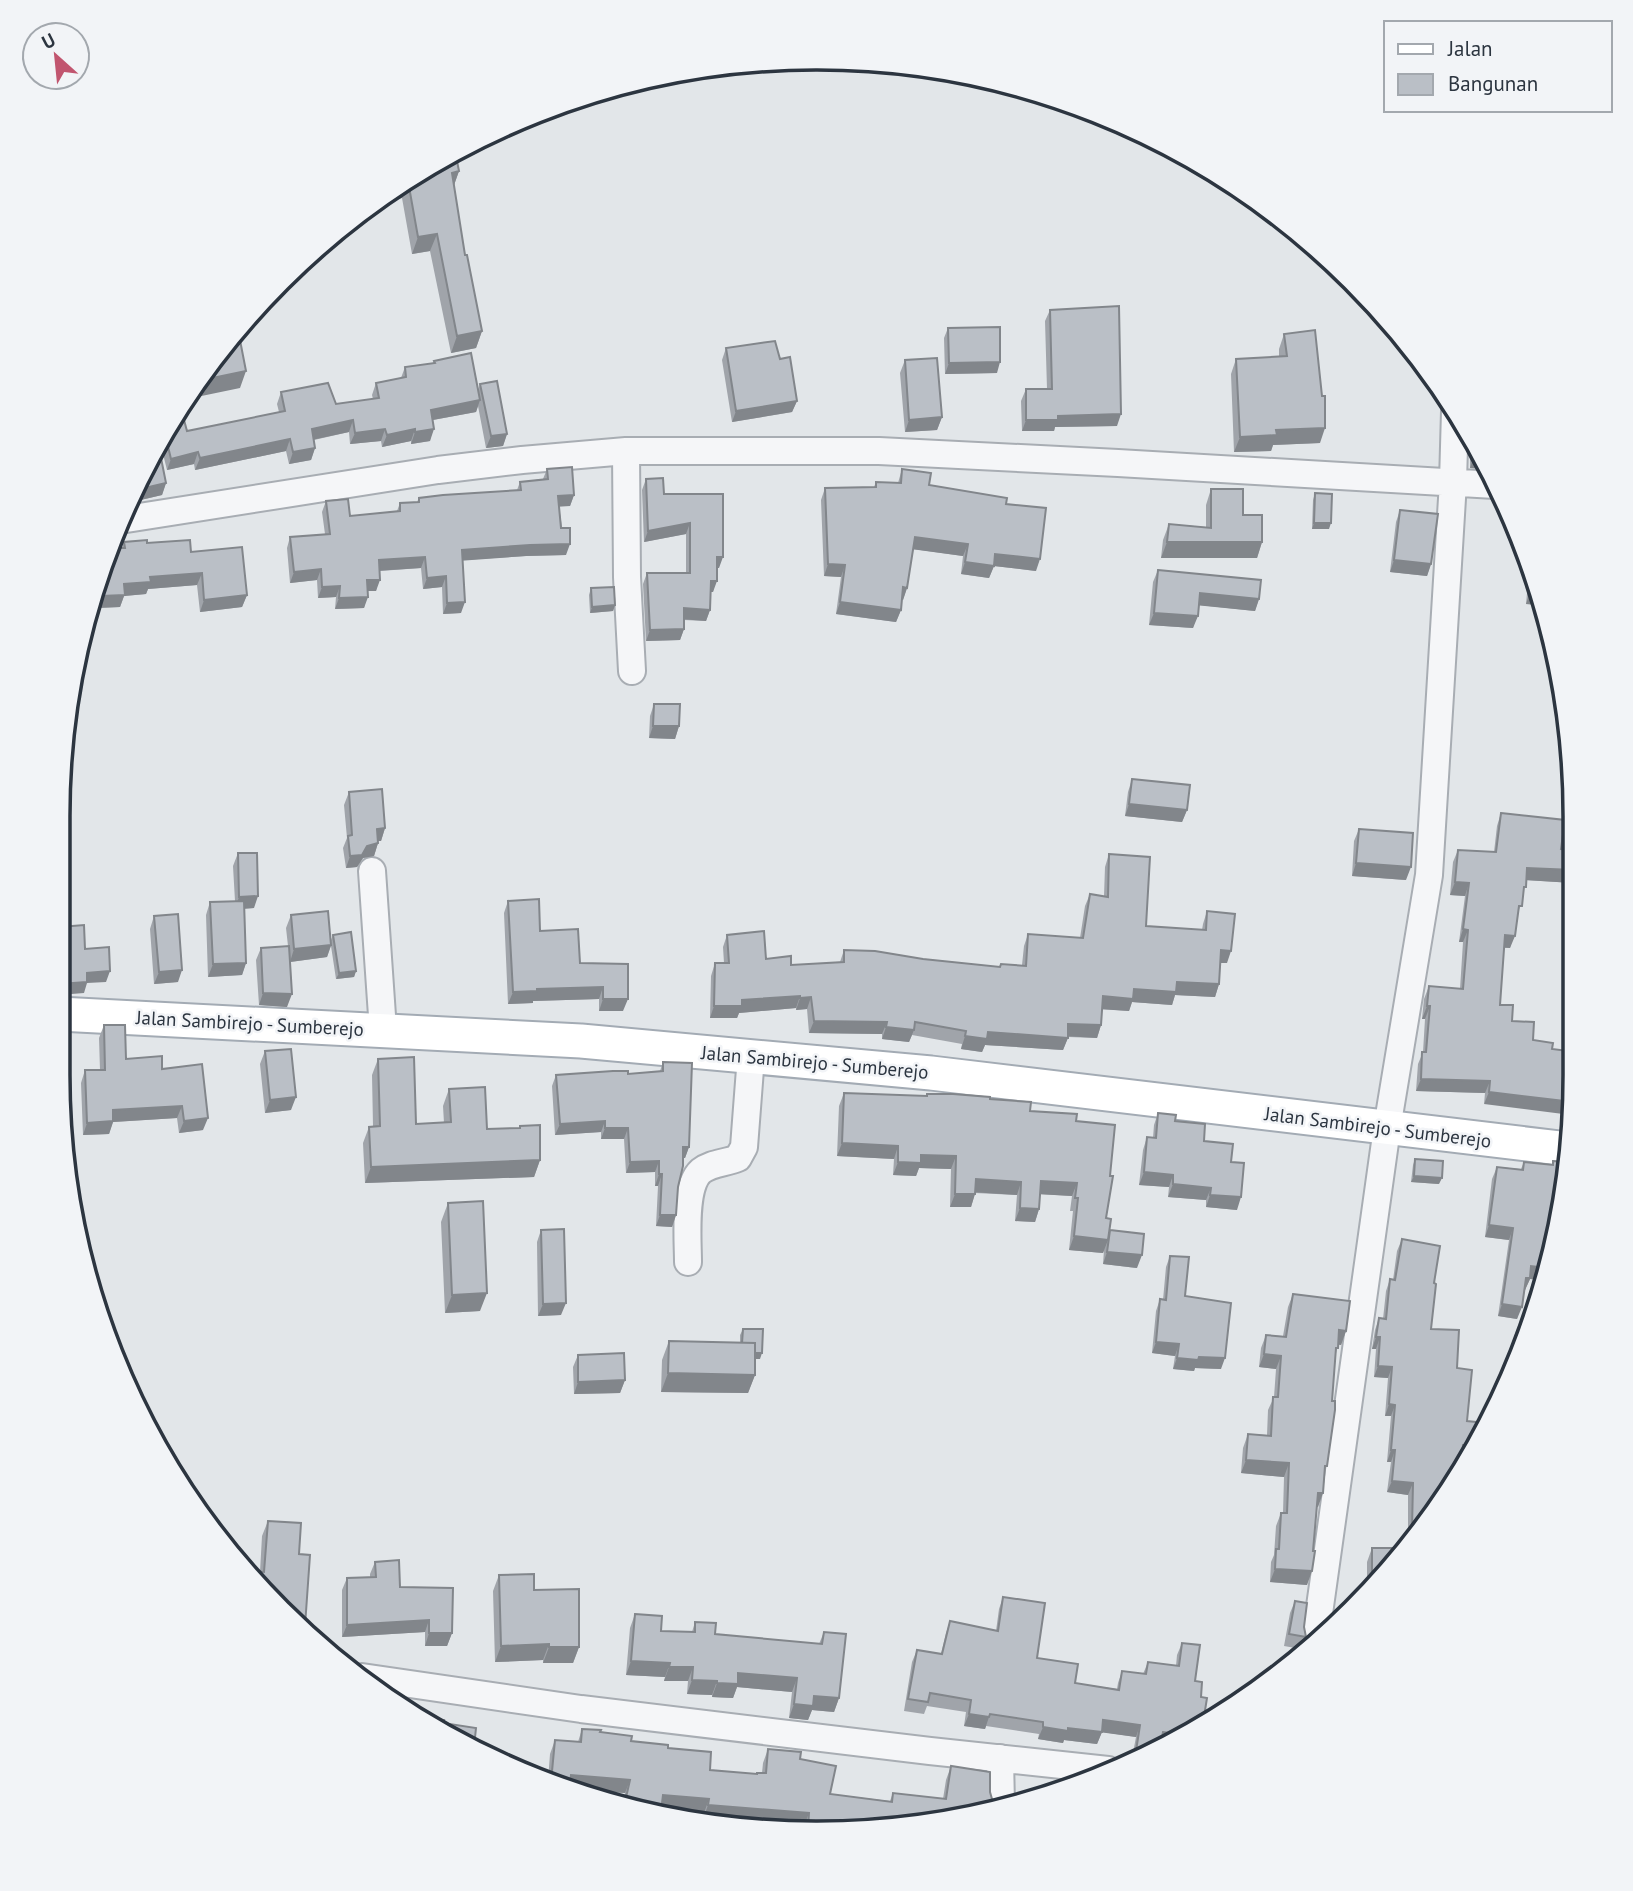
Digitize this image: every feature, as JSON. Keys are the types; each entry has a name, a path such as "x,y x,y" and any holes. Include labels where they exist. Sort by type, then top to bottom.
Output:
{"main road":[{"name":"Jalan Sambirejo - Sumberejo","path":"70,1015 581,1041 751,1056 945,1075 1559,1148"}],"street":[{"path":"1317,1628 1387,1128 1429,875 1454,430"},
{"path":"626,451 627,577 632,671"},
{"path":"133,518 438,470 626,451 879,451 1485,484"},
{"path":"372,871 383,1030"},
{"path":"688,1262 688,1218 695,1180 706,1168 738,1158 744,1147 751,1056"},
{"path":"380,1680 581,1709 1093,1767"},
{"path":"1000,1758 1001,1798"}],"building":[{"path":"457,162 459,171 452,173 465,255 482,331 457,336 437,234 418,237 410,191"},
{"path":"1119,306 1121,414 1026,420 1026,389 1052,389 1050,310"},
{"path":"1000,327 1000,362 949,363 948,328"},
{"path":"1315,330 1322,396 1325,396 1325,428 1276,430 1277,435 1240,437 1236,359 1287,356 1284,334"},
{"path":"775,341 780,359 790,357 797,401 736,411 726,348"},
{"path":"240,342 246,371 213,378"},
{"path":"471,353 480,400 431,410 434,429 415,432 415,429 387,435 385,429 355,433 353,420 312,429 315,448 293,452 290,439 200,458 198,452 171,459 168,447 184,421 187,431 285,411 281,392 328,383 336,404 379,398 376,383 406,377 405,367 435,363 434,361"},
{"path":"937,358 942,417 909,420 905,360"},
{"path":"497,381 507,434 491,436 480,384"},
{"path":"161,459 166,483 146,488"},
{"path":"572,467 574,495 558,496 561,528 570,528 570,544 462,550 465,602 447,603 446,576 427,578 425,557 379,560 380,580 367,580 368,597 339,598 340,586 322,587 321,569 294,572 290,537 330,534 326,501 348,499 350,516 400,511 400,503 419,502 419,498 521,490 520,482 548,479 547,469"},
{"path":"902,469 931,473 929,485 1007,498 1006,504 1046,508 1040,559 995,554 994,566 965,562 968,544 915,537 907,588 903,587 901,610 840,602 845,565 828,564 825,488 876,487 876,482 901,483"},
{"path":"663,478 664,494 723,494 723,557 717,557 717,581 711,581 710,610 684,608 684,629 650,630 647,573 690,573 690,523 648,531 646,479"},
{"path":"1211,489 1243,489 1243,515 1262,515 1262,542 1167,542 1169,524 1211,528"},
{"path":"1315,493 1332,494 1331,523 1314,523"},
{"path":"1400,510 1438,514 1431,564 1394,560"},
{"path":"190,540 191,552 242,547 247,595 204,600 202,573 150,577 151,582 124,584 125,595 104,596 121,548 125,548 124,542"},
{"path":"1158,570 1261,580 1259,599 1200,593 1198,616 1154,613"},
{"path":"614,587 615,605 592,607 591,588"},
{"path":"654,704 680,704 679,726 653,726"},
{"path":"1132,779 1190,785 1187,810 1129,804"},
{"path":"382,789 385,828 377,829 378,843 367,846 362,855 350,856 348,836 352,835 349,792"},
{"path":"1501,813 1563,820 1563,870 1527,868 1526,887 1522,906 1519,906 1515,936 1505,935 1500,1005 1513,1005 1512,1021 1534,1022 1533,1040 1553,1043 1552,1049 1563,1050 1562,1101 1489,1092 1490,1081 1421,1079 1422,1052 1426,1052 1430,1006 1427,1006 1429,986 1463,989 1468,930 1463,929 1469,883 1455,882 1458,850 1496,852"},
{"path":"1359,829 1413,833 1411,867 1356,863"},
{"path":"238,853 257,853 258,896 239,897"},
{"path":"1109,854 1150,857 1146,926 1206,930 1207,911 1235,914 1231,951 1221,950 1219,984 1177,982 1176,992 1134,989 1133,999 1103,996 1101,1025 1068,1024 1068,1038 988,1032 987,1039 965,1036 966,1031 915,1022 914,1030 886,1027 887,1022 814,1021 811,997 800,996 742,1000 742,1006 714,1006 715,963 729,963 727,935 764,931 766,959 791,956 791,965 844,962 844,950 875,951 1000,967 1001,964 1026,966 1028,934 1083,938 1090,894 1108,897"},
{"path":"539,899 540,931 578,929 580,963 628,964 628,999 603,999 603,987 513,992 508,901"},
{"path":"244,901 246,963 213,964 210,902"},
{"path":"328,911 331,945 294,949 291,915"},
{"path":"178,914 182,970 159,972 154,916"},
{"path":"84,925 85,949 109,947 110,971 87,973 87,982 70,983 70,926"},
{"path":"351,932 356,971 339,973 333,935"},
{"path":"289,946 292,994 263,993 261,948"},
{"path":"104,1025 125,1025 126,1059 162,1056 162,1069 202,1064 208,1118 184,1121 182,1106 113,1110 113,1121 87,1123 85,1070 105,1070"},
{"path":"291,1049 296,1097 270,1100 265,1051"},
{"path":"414,1057 416,1124 451,1122 449,1089 485,1087 487,1129 540,1125 540,1160 371,1167 369,1127 380,1126 378,1059"},
{"path":"663,1062 692,1063 689,1147 683,1147 676,1215 660,1215 662,1174 659,1174 659,1161 630,1162 628,1128 605,1128 605,1121 560,1124 556,1075 663,1071"},
{"path":"844,1093 990,1097 1031,1102 1030,1111 1077,1114 1076,1121 1115,1125 1110,1176 1113,1176 1106,1218 1111,1219 1108,1240 1074,1236 1077,1183 1041,1181 1039,1209 1020,1208 1021,1182 976,1179 975,1194 955,1194 956,1156 921,1155 921,1163 898,1162 898,1146 842,1143"},
{"path":"1158,1113 1176,1115 1175,1121 1205,1124 1204,1141 1233,1144 1231,1162 1244,1163 1241,1197 1210,1195 1211,1188 1173,1184 1173,1175 1144,1172 1147,1137 1156,1138"},
{"path":"1415,1159 1443,1161 1442,1178 1414,1176"},
{"path":"1553,1161 1558,1161 1538,1267 1531,1266 1530,1278 1526,1278 1522,1307 1502,1304 1513,1228 1489,1225 1497,1167 1523,1170 1524,1162 1553,1165"},
{"path":"483,1201 487,1293 452,1295 448,1203"},
{"path":"564,1229 566,1303 543,1304 541,1230"},
{"path":"1110,1230 1144,1234 1142,1255 1107,1252"},
{"path":"1402,1239 1440,1246 1431,1329 1459,1330 1457,1368 1472,1370 1467,1421 1477,1422 1463,1448 1412,1525 1413,1483 1392,1481 1395,1450 1391,1450 1395,1405 1389,1404 1392,1367 1378,1366 1380,1337 1376,1337 1379,1318 1386,1319 1390,1279 1395,1280"},
{"path":"1170,1256 1189,1257 1185,1296 1231,1303 1225,1358 1177,1358 1179,1344 1156,1342 1160,1299 1166,1300"},
{"path":"1293,1294 1350,1301 1346,1331 1339,1330 1336,1348 1332,1401 1335,1401 1335,1410 1323,1493 1318,1493 1312,1571 1275,1569 1281,1513 1287,1513 1289,1463 1246,1460 1248,1434 1271,1436 1273,1397 1278,1397 1281,1356 1264,1354 1266,1335 1286,1337"},
{"path":"743,1329 763,1329 762,1353 755,1353 755,1343 742,1343"},
{"path":"669,1341 755,1343 755,1375 668,1373"},
{"path":"624,1353 625,1380 578,1382 578,1355"},
{"path":"268,1521 301,1523 299,1554 310,1555 306,1618 259,1572 264,1572"},
{"path":"1372,1548 1394,1548 1378,1567 1372,1573"},
{"path":"399,1560 400,1587 453,1588 452,1633 429,1633 429,1620 347,1625 347,1578 376,1577 375,1562"},
{"path":"534,1574 534,1590 579,1589 579,1647 549,1647 549,1644 501,1646 499,1575"},
{"path":"1003,1597 1045,1603 1037,1658 1078,1664 1075,1683 1119,1690 1122,1671 1146,1674 1148,1662 1179,1666 1182,1643 1200,1645 1195,1681 1202,1682 1201,1697 1207,1698 1205,1712 1136,1749 1140,1725 1103,1720 1102,1732 1068,1728 1068,1731 1043,1727 1043,1722 990,1714 989,1717 969,1714 971,1700 930,1693 928,1702 908,1699 917,1650 942,1654 950,1621 998,1631"},
{"path":"1295,1601 1307,1603 1304,1627 1306,1637 1289,1634"},
{"path":"635,1614 662,1616 661,1631 695,1632 695,1622 716,1623 715,1634 822,1644 824,1632 846,1634 839,1698 814,1696 813,1706 794,1704 797,1678 738,1673 738,1684 717,1683 692,1680 693,1667 669,1667 670,1663 631,1661"},
{"path":"448,1724 476,1728 475,1738"},
{"path":"582,1729 601,1730 600,1732 632,1736 631,1741 711,1752 710,1770 757,1774 766,1773 768,1749 801,1752 800,1759 836,1766 830,1794 892,1802 893,1793 946,1799 951,1766 990,1772 993,1800 914,1815 816,1821 808,1821 809,1813 708,1805 709,1799 663,1795 662,1805 626,1797 630,1780 571,1775 571,1779 552,1772 555,1740 581,1742"}]}
